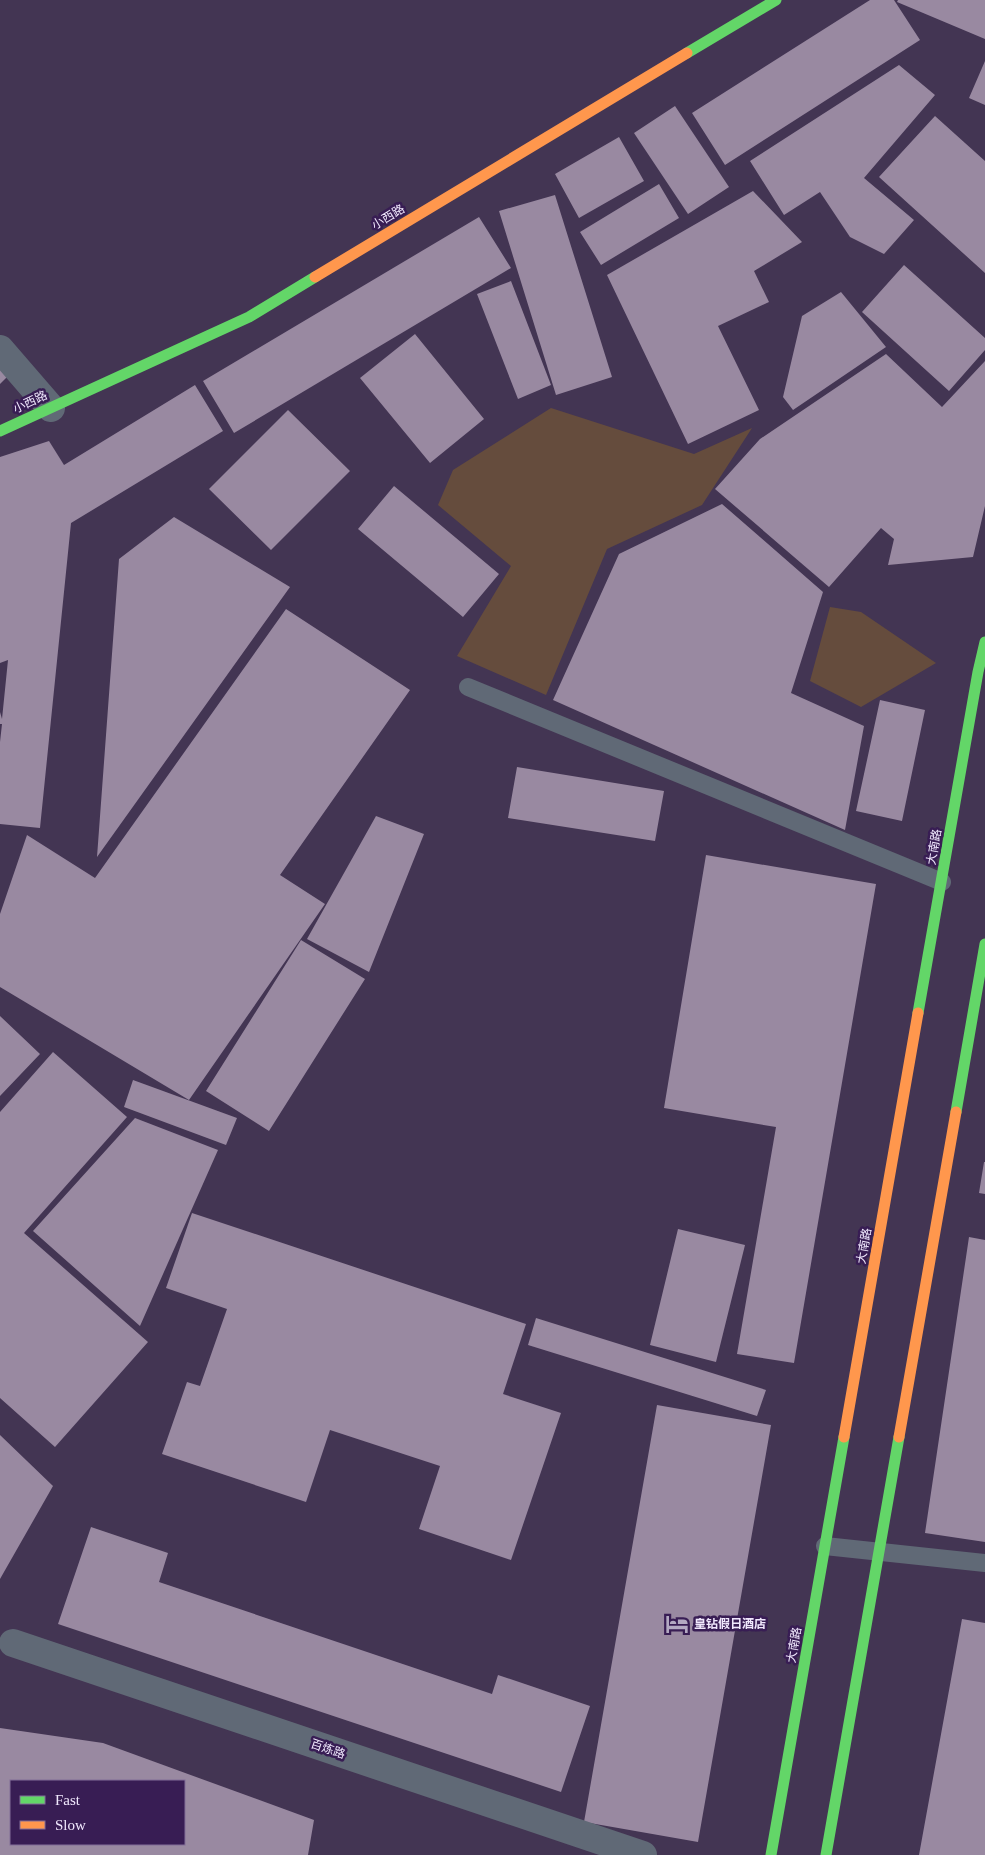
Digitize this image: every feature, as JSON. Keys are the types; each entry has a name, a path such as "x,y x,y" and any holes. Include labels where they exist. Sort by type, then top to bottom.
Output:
{"street":[{"name":"小西路","path":"0,431 249,317 776,0"},
{"path":"0,349 51,408"},
{"name":"大南路","path":"771,1855 942,882 982,674 985,642"},
{"path":"826,1855 985,944"},
{"name":"百炼路","path":"13,1643 643,1855"}],"lane":[{"path":"468,687 942,882"},
{"path":"825,1546 985,1564"}],"shaded area":[{"path":"551,408 694,454 752,428 702,505 607,549 546,695 457,656 511,566 438,505 453,470"},
{"path":"830,607 861,612 936,663 861,707 810,681"}],"building":[{"path":"870,0 894,0 920,40 725,165 692,113"},
{"path":"898,0 985,0 985,39 897,2"},
{"path":"985,61 985,105 969,98"},
{"path":"899,65 935,95 864,178 914,220 884,254 850,237 820,192 784,215 750,161"},
{"path":"675,106 729,187 688,214 634,133"},
{"path":"935,116 985,161 985,273 879,177"},
{"path":"619,137 644,181 579,218 555,174"},
{"path":"659,184 679,218 601,265 580,232"},
{"path":"753,191 802,242 754,271 769,302 718,326 759,410 688,444 607,275"},
{"path":"555,195 612,377 556,395 499,211"},
{"path":"479,217 511,268 234,433 203,381"},
{"path":"904,265 985,338 985,350 949,391 862,312"},
{"path":"511,281 551,385 518,399 477,294"},
{"path":"841,292 886,347 793,410 783,397 802,316"},
{"path":"415,334 484,419 430,463 360,378"},
{"path":"886,354 942,407 985,361 985,506 973,557 888,565 894,539 881,528 829,587 715,489 760,439"},
{"path":"0,367 8,376 0,384"},
{"path":"195,385 223,431 71,523 40,828 0,824 0,742 2,724 0,724 0,712 2,719 8,660 0,663 0,457 49,441 64,465"},
{"path":"288,410 350,471 271,550 209,489"},
{"path":"394,486 499,574 463,617 358,529"},
{"path":"722,504 823,592 791,693 864,726 845,830 553,700 619,554"},
{"path":"174,517 290,587 97,857 119,559"},
{"path":"286,609 410,690 280,875 325,904 189,1100 0,987 0,914 27,835 95,878"},
{"path":"880,700 925,710 902,821 856,811"},
{"path":"517,767 664,791 655,841 508,818"},
{"path":"376,816 424,834 369,972 307,939"},
{"path":"706,855 876,884 794,1363 737,1354 776,1127 664,1108"},
{"path":"301,940 365,979 269,1131 206,1091"},
{"path":"0,1016 40,1054 0,1096"},
{"path":"53,1052 127,1117 24,1233 148,1342 55,1447 0,1398 0,1112"},
{"path":"133,1080 237,1118 226,1145 124,1107"},
{"path":"135,1118 218,1150 140,1326 33,1231"},
{"path":"985,1162 985,1194 979,1193"},
{"path":"192,1213 526,1324 503,1394 561,1413 511,1560 419,1529 440,1466 330,1430 306,1502 162,1454 187,1382 200,1386 227,1309 166,1288"},
{"path":"678,1229 745,1245 716,1362 650,1345"},
{"path":"969,1237 985,1240 985,1542 925,1533"},
{"path":"536,1318 766,1390 757,1416 528,1345"},
{"name":"皇钻假日酒店","path":"657,1405 771,1425 698,1842 584,1822"},
{"path":"0,1435 53,1486 0,1579"},
{"path":"91,1527 168,1553 159,1582 492,1694 498,1675 590,1706 561,1792 58,1624"},
{"path":"962,1619 985,1623 985,1855 919,1855"},
{"path":"0,1728 103,1743 314,1820 308,1855 0,1855"}],"traffic: fast":[{"path":"687,53 776,0"},
{"path":"0,431 249,317 315,277"},
{"path":"918,1013 978,672 985,642"},
{"path":"956,1112 985,944"},
{"path":"771,1855 844,1437"},
{"path":"826,1855 899,1437"}],"traffic: slow":[{"path":"315,277 687,53"},
{"path":"844,1437 918,1013"},
{"path":"899,1437 956,1112"}],"place":[{"name":"皇钻假日酒店","path":"677,1624"}]}
